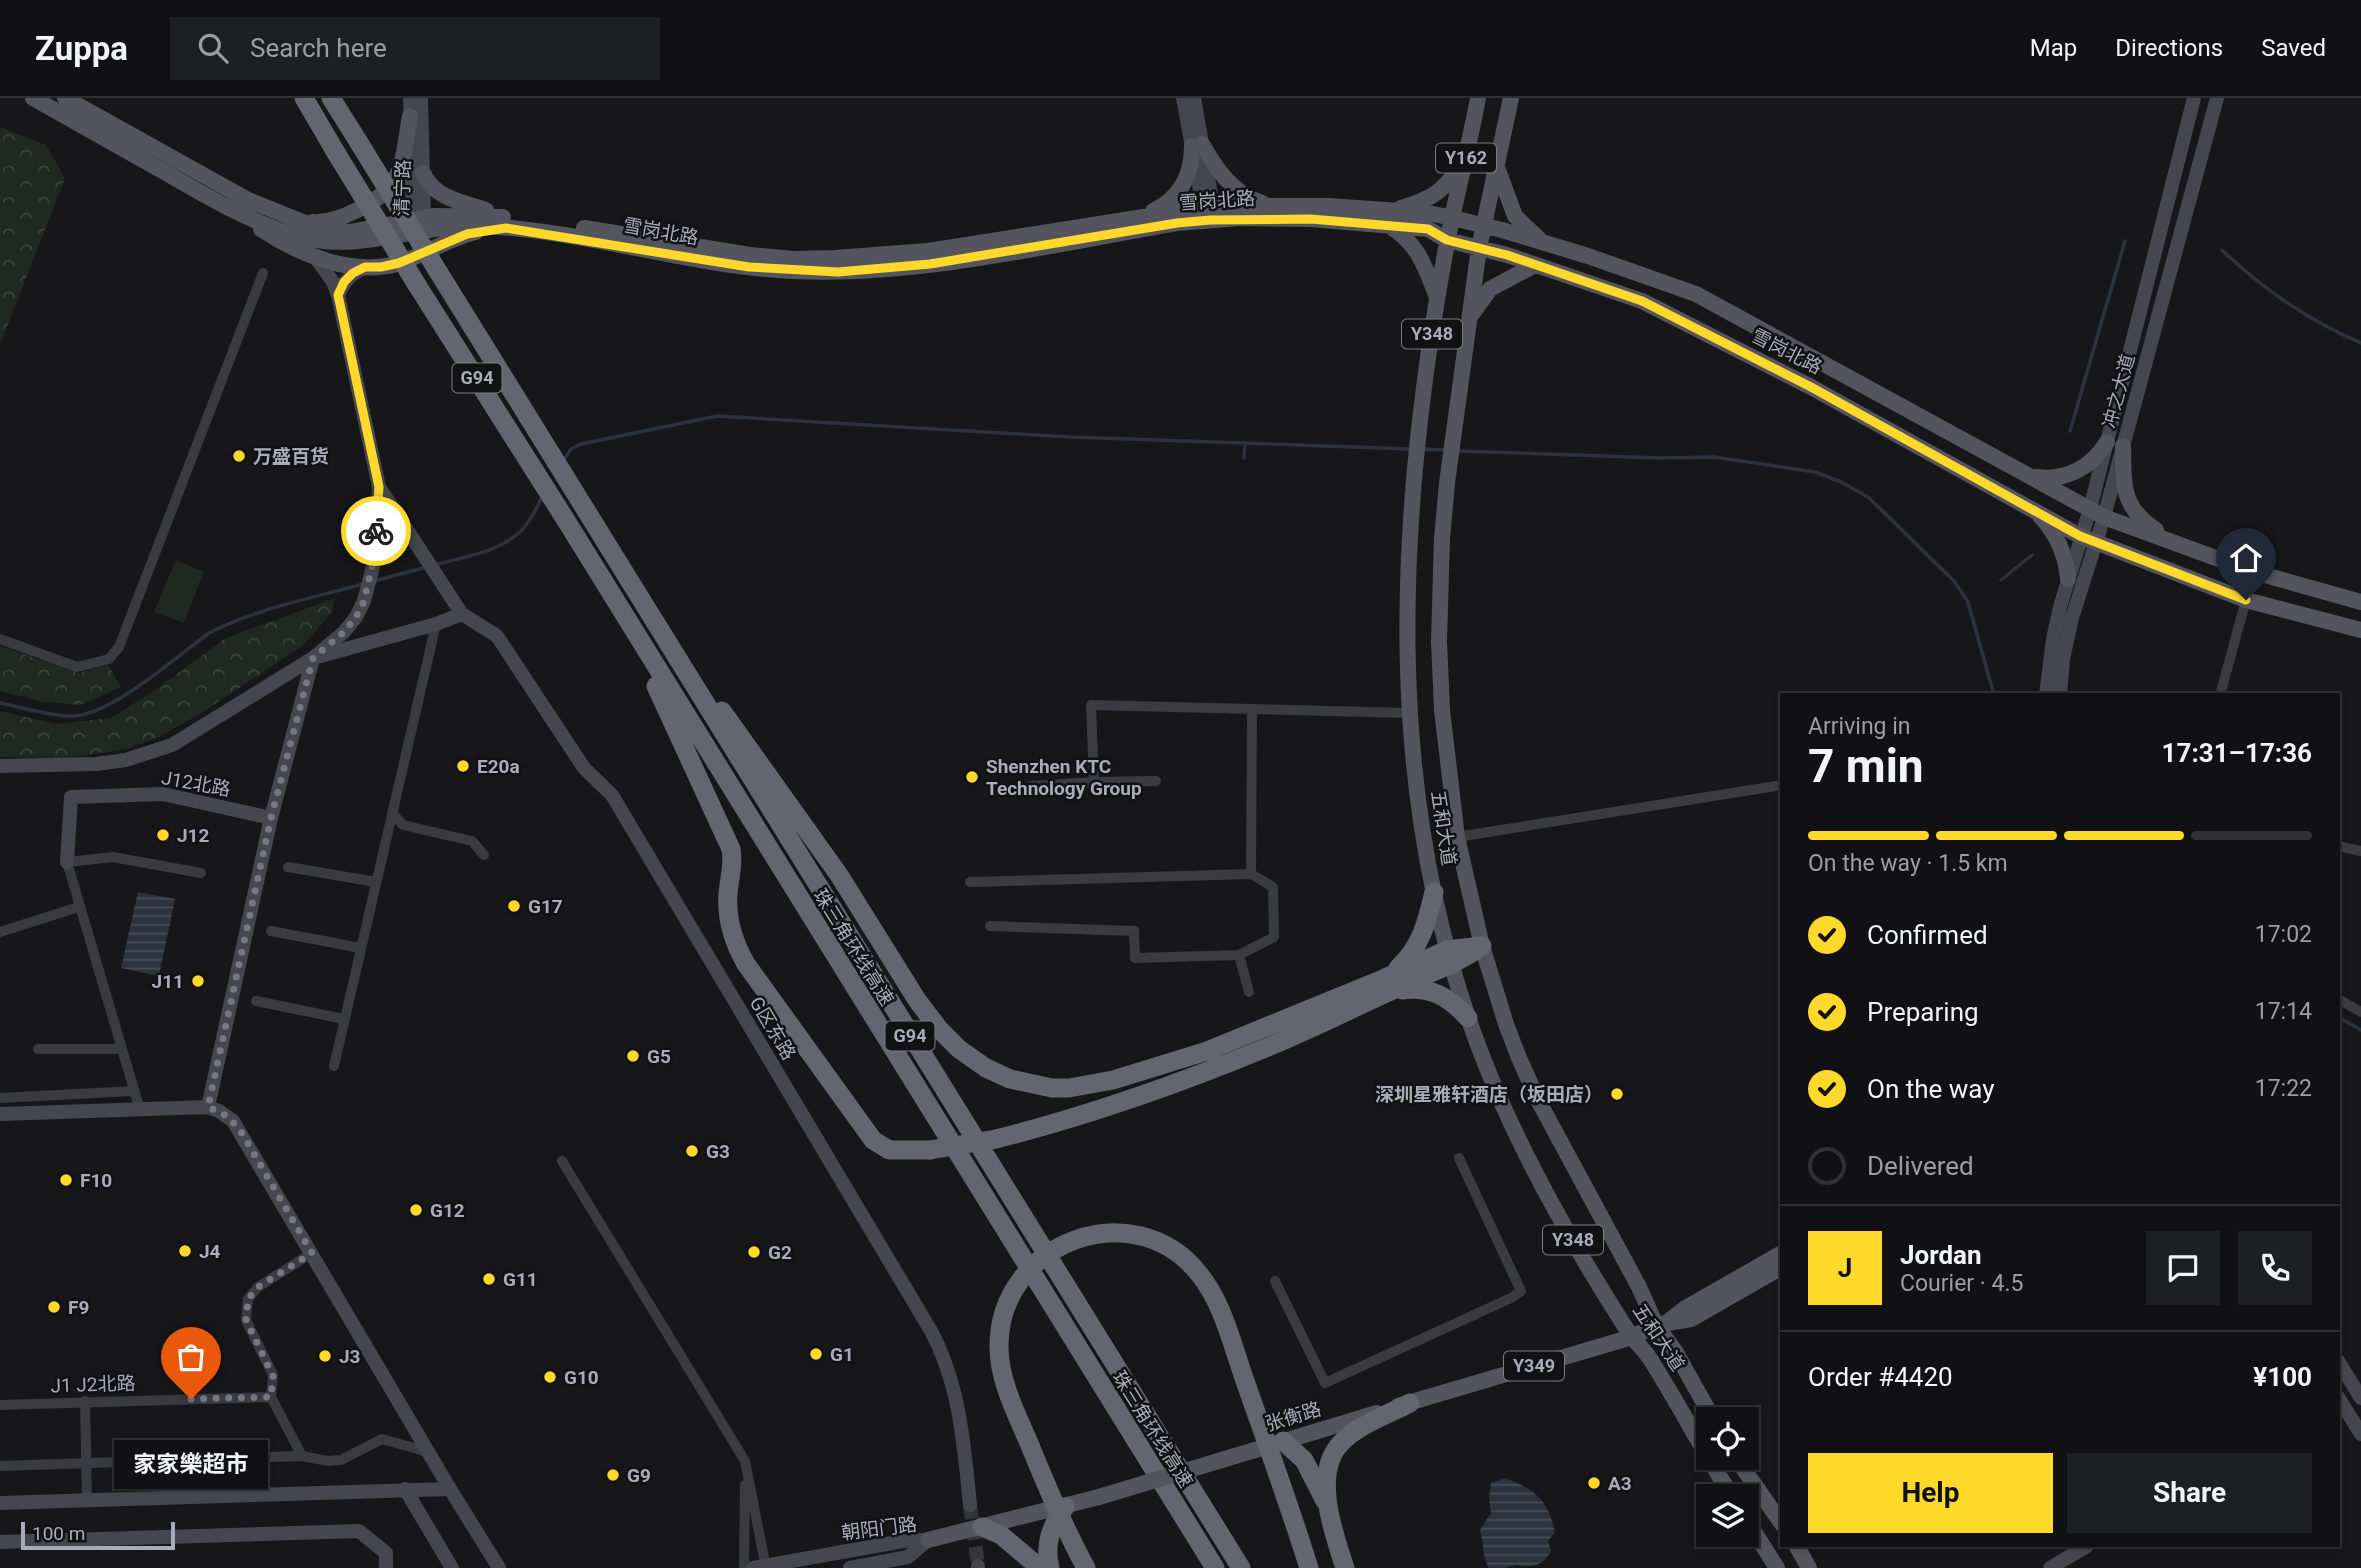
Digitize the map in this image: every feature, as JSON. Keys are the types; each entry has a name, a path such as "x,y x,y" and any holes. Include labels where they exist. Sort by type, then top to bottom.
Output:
{"highway":[{"name":"珠三角环线高速","path":"304,98 417,285 536,472 1215,1568"},
{"name":"珠三角环线高速","path":"331,98 1241,1568"},
{"path":"633,589 791,805 839,875 917,1000 960,1049 986,1068 1010,1079 1034,1085 1069,1088 1089,1086 1233,1050"},
{"path":"616,601 729,841 733,858 728,892 729,921 738,949 746,964 873,1140 889,1150 930,1150 996,1139 1057,1124 1178,1082 1233,1050 1449,957 1482,946"},
{"path":"1385,986 1418,945 1434,892"},
{"path":"1385,986 1428,990 1449,999 1468,1018"},
{"path":"1086,1568 1045,1482 1011,1400 999,1349 1000,1329 1007,1303 1021,1278 1037,1261 1060,1245 1083,1236 1126,1233 1166,1246 1186,1260 1206,1284 1229,1335 1309,1568"},
{"path":"1345,1568 1327,1505 1329,1469 1339,1445 1352,1434 1409,1403"},
{"path":"1283,1441 1304,1460 1327,1505"},
{"path":"1050,1568 1047,1557 1048,1538 1053,1523 1065,1507"},
{"path":"982,1527 1001,1535 1040,1568"}],"main road":[{"name":"雪岗北路","path":"33,98 239,214 295,235 337,243 380,239 418,222"},
{"name":"雪岗北路","path":"65,98 248,200 315,227 350,232 418,222 447,226 507,223 750,255 803,258 928,251 1143,216 1268,205 1389,217 1428,229 1447,240 1535,265 1642,301 1811,387 2080,536 2246,600 2361,630"},
{"name":"五和大道","path":"1478,98 1447,240 1418,428 1412,485 1406,601 1408,713 1416,787 1434,892 1449,957 1468,1018 1490,1076 1531,1168 1632,1337 1650,1358 1724,1484"},
{"name":"五和大道","path":"1511,98 1479,248 1441,539 1441,710 1457,837 1482,946 1506,1024 1524,1069 1538,1100 1706,1407"},
{"path":"296,221 317,223 334,219 370,202 384,192 394,181 400,168 410,116"},
{"path":"1197,145 1230,184 1253,201 1268,205"},
{"path":"1143,216 1161,207 1183,186 1197,145"},
{"path":"1438,299 1421,256 1389,217 1443,190 1465,162"},
{"path":"1498,167 1515,216 1542,243"},
{"path":"423,173 433,190 443,196 507,223"},
{"name":"雪岗北路","path":"507,223 749,267 838,272 930,264 1177,223 1208,211 1311,219 1428,213 1453,218 1542,243 1696,294 2097,513 2254,572 2361,602"},
{"path":"239,214 282,243 314,257 365,267 399,263 467,234 507,223"},
{"path":"1469,319 1490,289 1535,265"},
{"path":"2027,475 2055,478 2073,473 2096,457 2107,442"},
{"path":"2123,446 2124,485 2131,508 2141,520 2175,543"},
{"path":"2030,507 2046,523 2058,542 2067,566 2068,579"},
{"name":"张衡路","path":"928,1540 1065,1507 1632,1337 1661,1324 1780,1254"},
{"name":"张衡路","path":"1661,1324 1691,1319 1780,1268"},
{"path":"1744,1470 1780,1521"},
{"path":"1759,1540 1777,1568"},
{"path":"1797,1547 1810,1568"}],"street":[{"name":"清宁路","path":"410,98 418,222"},
{"name":"清宁路","path":"418,222 423,173 421,98"},
{"path":"1183,98 1197,145"},
{"path":"1194,98 1197,145 1208,211"},
{"name":"冲之大道","path":"2060,693 2063,659 2072,618 2096,542 2097,513 2107,442 2193,98"},
{"name":"冲之大道","path":"2046,693 2053,639 2080,536 2097,513 2123,446 2217,98"},
{"path":"0,766 96,764 126,760 172,745 313,658 344,632 356,617 364,601 374,558 379,487 338,295 326,270 314,257"},
{"path":"338,295 344,282 365,267"},
{"path":"0,639 77,667 109,659 119,648 263,273"},
{"path":"313,658 436,624 461,614 379,487"},
{"path":"2221,693 2246,600"},
{"name":"G区东路","path":"461,614 497,636 584,768 612,796 931,1331 951,1381 963,1430 970,1505"},
{"path":"334,1066 436,624"},
{"path":"208,1107 271,818 313,658"},
{"path":"1094,782 1091,705 1408,713"},
{"path":"1251,874 1252,709"},
{"path":"1030,786 1156,781"},
{"path":"1457,837 1780,785"},
{"name":"J12北路","path":"67,862 71,797 163,794 271,818"},
{"path":"392,813 403,825 472,841 484,855"},
{"path":"2340,846 2361,851"},
{"path":"140,1110 67,862 113,857 201,873"},
{"path":"288,867 376,882"},
{"path":"970,882 1251,874 1273,887 1275,937 1239,955 1135,958 1135,931 990,926"},
{"path":"0,932 79,907"},
{"path":"271,931 361,948"},
{"path":"1239,955 1249,992"},
{"path":"2340,1000 2361,1012"},
{"path":"256,1001 344,1019"},
{"path":"38,1049 122,1049"},
{"path":"0,1098 134,1091"},
{"path":"0,1114 208,1107 227,1116 240,1130 499,1568"},
{"path":"1275,1282 1325,1383 1511,1298 1521,1291 1459,1158"},
{"path":"562,1161 745,1461 761,1567"},
{"path":"302,1455 271,1397 273,1376 246,1320 248,1299 258,1287 312,1253"},
{"path":"2340,1364 2361,1398"},
{"name":"J1 J2北路","path":"0,1405 271,1397"},
{"path":"2340,1400 2361,1434"},
{"path":"85,1402 87,1500"},
{"path":"0,1466 302,1455 328,1461 341,1460 382,1438 428,1452"},
{"path":"744,1568 745,1461"},
{"path":"405,1489 452,1568"},
{"path":"0,1503 450,1489"},
{"path":"0,1542 359,1531 386,1561"},
{"name":"朝阳门路","path":"761,1567 909,1539 928,1540"},
{"name":"朝阳门路","path":"850,1568 908,1557 928,1540"},
{"path":"2050,1568 2085,1547"}],"green space":[{"path":"0,127 46,145 65,178 0,345"},
{"path":"176,560 204,572 184,623 154,612"},
{"path":"335,598 332,613 301,647 203,712 159,737 126,749 67,758 0,757 0,711 56,724 111,718 158,688 226,638"},
{"path":"0,646 79,673 108,665 121,687 80,705 39,701 0,691"}],"shaded area":[{"path":"138,892 175,899 159,976 121,968"},
{"path":"1505,1478 1532,1491 1544,1503 1552,1521 1555,1532 1548,1541 1551,1551 1545,1560 1537,1565 1489,1568 1487,1563 1480,1530 1491,1513 1491,1483"}],"waterway":[{"path":"2070,431 2125,241"},
{"path":"2222,250 2287,303 2323,325 2361,343"},
{"path":"563,461 571,449 581,444 717,416 1070,437 1411,449"},
{"path":"1244,458 1245,443"},
{"path":"1423,449 1446,450"},
{"path":"1458,451 1661,458 1714,457 1815,472 1841,482 1868,497 1954,581 1968,602 1993,693"},
{"path":"435,565 484,552 507,541 526,525 543,495"},
{"path":"2001,580 2032,555"},
{"path":"374,581 427,567"},
{"path":"0,703 53,715 86,714 123,697 209,633 265,611 363,584"},
{"path":"2340,1018 2361,1030"}],"tunnel":[{"path":"970,1505 978,1566"}],"way so far":[{"path":"191,1399 271,1397 273,1376 246,1320 248,1299 258,1287 312,1253 240,1130 227,1116 208,1107 271,818 313,658 344,632 364,601 374,558 376,531"}],"place":[{"name":"万盛百货","path":"239,456"},
{"name":"E20a","path":"463,766"},
{"name":"Shenzhen KTC Technology Group","path":"972,777"},
{"name":"J12","path":"163,835"},
{"name":"G17","path":"514,906"},
{"name":"J11","path":"198,981"},
{"name":"G5","path":"633,1056"},
{"name":"深圳星雅轩酒店（坂田店）","path":"1617,1094"},
{"name":"G3","path":"692,1151"},
{"name":"F10","path":"66,1180"},
{"name":"G12","path":"416,1210"},
{"name":"J4","path":"185,1251"},
{"name":"G2","path":"754,1252"},
{"name":"G11","path":"489,1279"},
{"name":"F9","path":"54,1307"},
{"name":"G1","path":"816,1354"},
{"name":"J3","path":"325,1356"},
{"name":"G10","path":"550,1377"},
{"name":"家家樂超市","path":"191,1399"},
{"name":"G9","path":"613,1475"},
{"name":"A3","path":"1594,1483"}],"route":[{"path":"376,531 379,487 338,295 344,282 365,267 399,263 467,234 506,228 749,267 838,272 930,264 1177,223 1240,218 1311,219 1428,229 1447,240 1507,255 1642,301 1811,387 2080,536 2246,600"}]}
